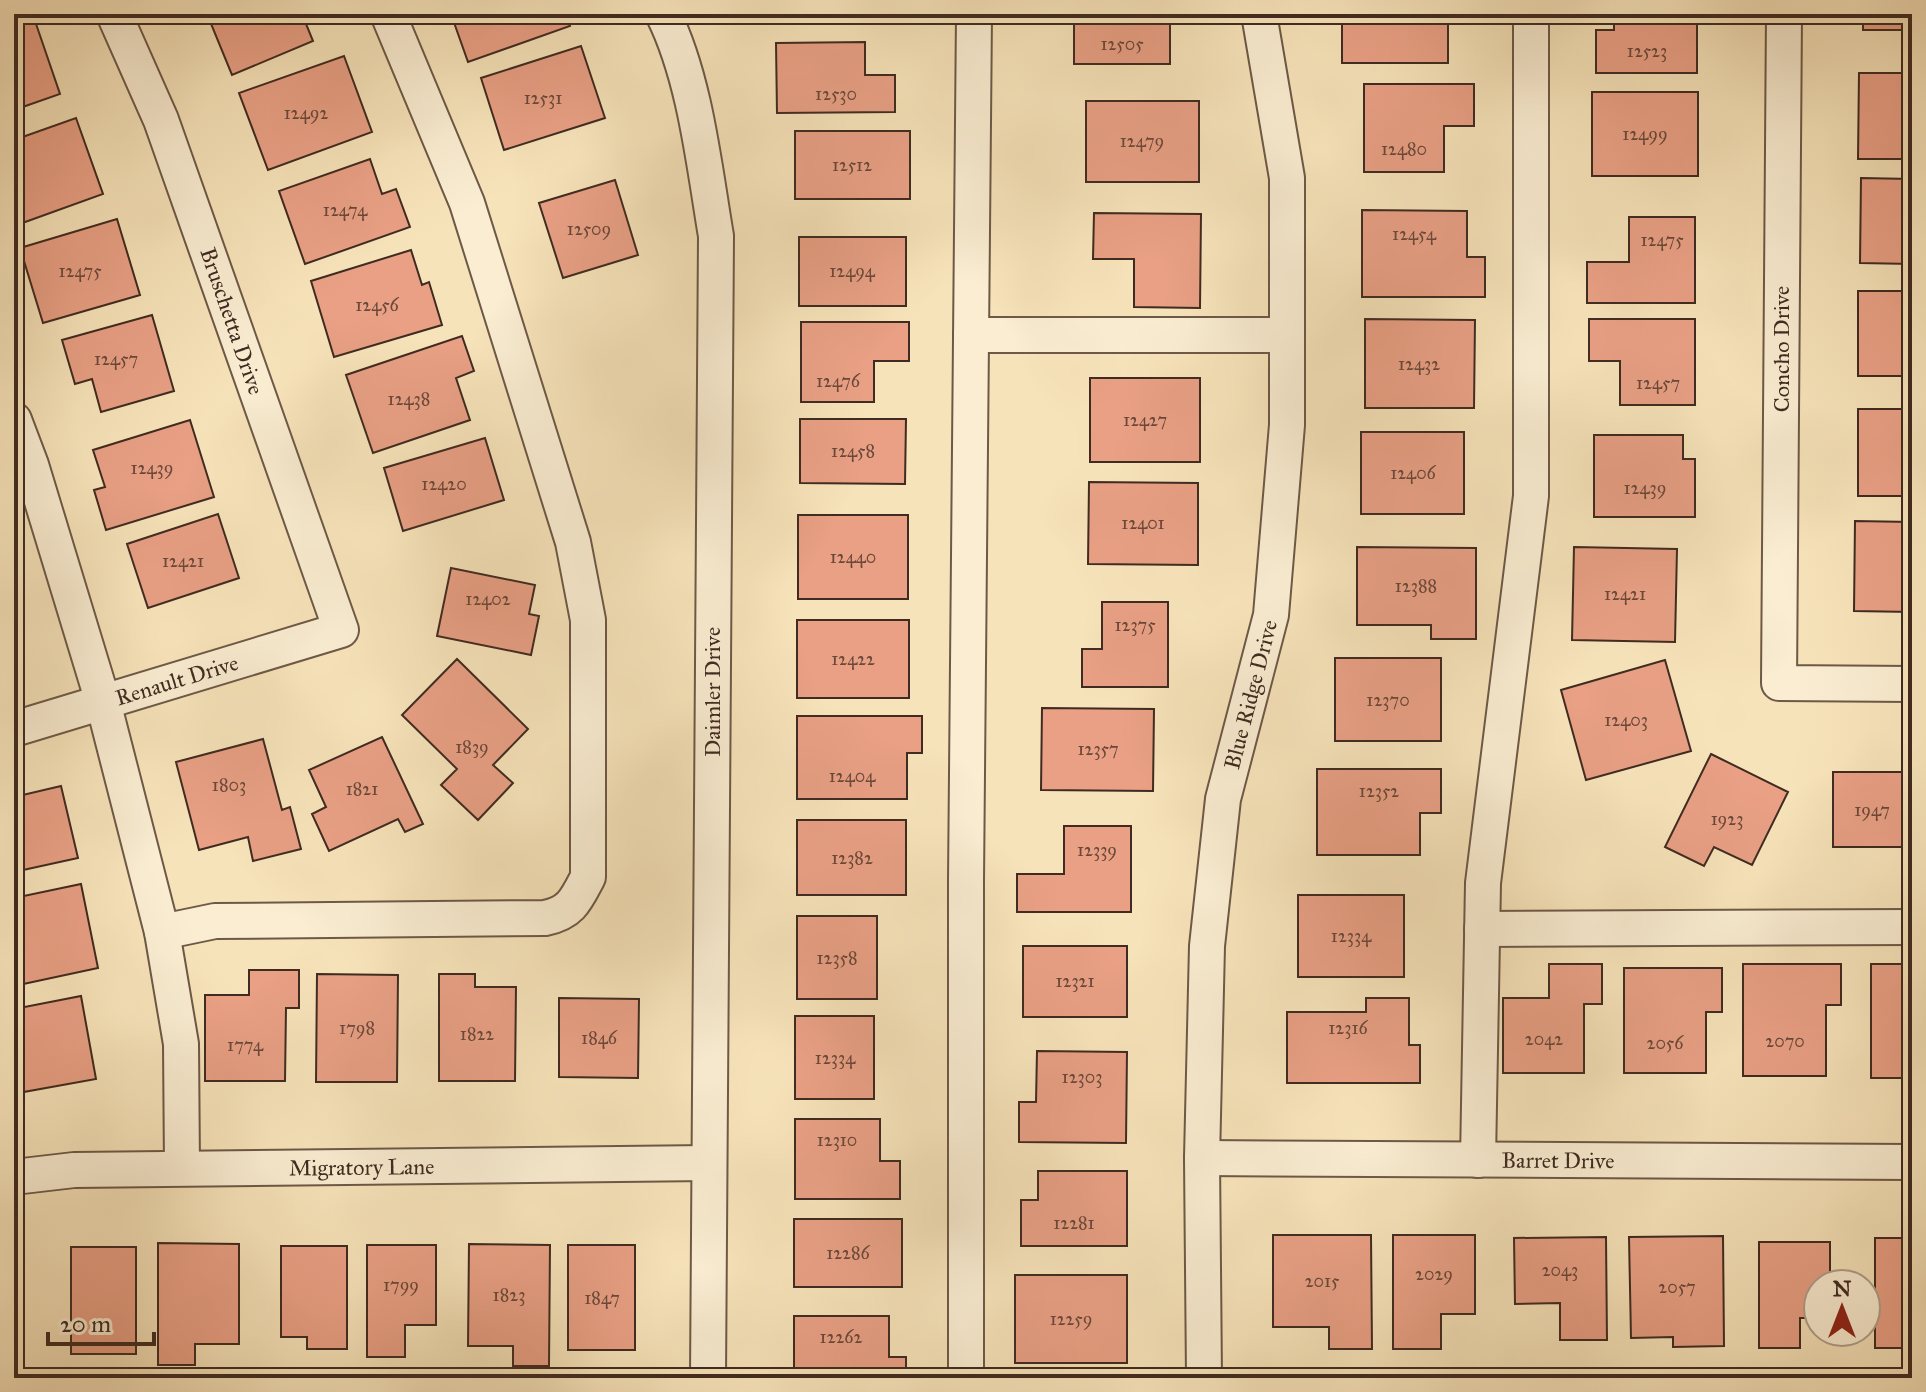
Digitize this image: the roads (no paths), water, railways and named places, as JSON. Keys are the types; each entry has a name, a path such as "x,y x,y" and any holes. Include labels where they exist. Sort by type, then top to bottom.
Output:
{"street":[{"name":"Bruschetta Drive","path":"114,14 161,120 341,630"},
{"path":"162,932 215,921 545,918 559,915 576,899 588,877 588,620 573,542 467,203 388,14"},
{"name":"Daimler Drive","path":"663,14 674,36 695,115 716,236 708,1378"},
{"path":"966,1378 966,881 974,14"},
{"name":"Blue Ridge Drive","path":"1204,1378 1202,1158 1207,946 1223,799 1271,615 1287,425 1287,178 1259,14"},
{"path":"1478,1160 1483,883 1531,496 1531,14"},
{"name":"Concho Drive","path":"1784,14 1779,683 1912,684"},
{"path":"971,335 1287,335"},
{"path":"14,420 31,465 103,702 162,932 181,1044 182,1168"},
{"name":"Renault Drive","path":"14,729 341,630"},
{"path":"1482,929 1912,927"},
{"name":"Barret Drive","path":"1202,1158 1912,1162"},
{"name":"Migratory Lane","path":"14,1177 74,1170 708,1163"}]}
